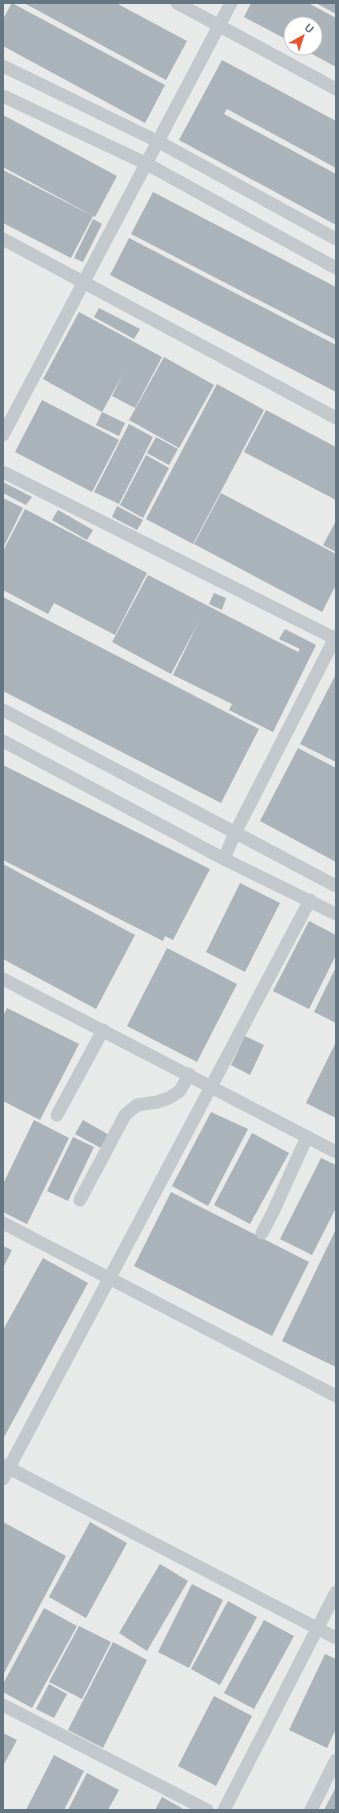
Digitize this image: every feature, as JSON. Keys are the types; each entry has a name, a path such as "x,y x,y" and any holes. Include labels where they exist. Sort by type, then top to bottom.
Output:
{"street":[{"path":"177,3 336,89"},
{"path":"3,435 159,142 231,3"},
{"path":"3,66 159,142 336,239"},
{"path":"3,96 147,164 336,268"},
{"path":"3,238 336,418"},
{"path":"3,472 336,638 235,833 224,859"},
{"path":"3,710 336,886"},
{"path":"3,742 224,859 336,914"},
{"path":"310,900 111,1278 5,1471 336,1638"},
{"path":"3,978 336,1152"},
{"path":"57,1115 103,1030"},
{"path":"80,1200 125,1115 137,1105 157,1102 169,1098 180,1091 189,1074"},
{"path":"262,1233 307,1137"},
{"path":"3,1222 336,1396"},
{"path":"224,1810 336,1592"},
{"path":"3,1705 207,1810"},
{"path":"311,1810 336,1760"}],"shaded area":[{"path":"3,3 336,3 336,1810 3,1810"}],"building":[{"path":"12,3 165,85 145,123 3,46 3,19"},
{"path":"24,3 116,3 187,41 166,80"},
{"path":"251,3 308,3 336,18 336,67 316,56 323,56 323,16 283,16 283,38 244,17"},
{"path":"316,3 336,3 336,14"},
{"path":"222,60 336,121 336,168 227,109 224,114 336,174 336,225 179,140"},
{"path":"3,115 117,176 95,217 3,167"},
{"path":"3,170 93,216 71,258 3,223"},
{"path":"153,192 336,287 336,340 131,234"},
{"path":"93,219 102,224 83,262 74,258"},
{"path":"129,238 336,345 336,392 110,275"},
{"path":"99,308 140,329 134,339 94,317"},
{"path":"79,312 162,357 135,408 112,396 123,374 102,412 43,379"},
{"path":"164,357 214,385 179,448 129,420"},
{"path":"217,384 264,410 193,544 146,519"},
{"path":"42,400 119,440 92,492 15,452"},
{"path":"266,410 336,447 336,500 244,452"},
{"path":"102,412 125,423 119,436 96,425"},
{"path":"129,424 153,437 119,504 94,492"},
{"path":"156,437 178,449 169,465 147,453"},
{"path":"146,455 169,468 143,518 120,505"},
{"path":"3,482 32,497 26,505 3,493"},
{"path":"221,493 336,554 336,585 322,612 194,544"},
{"path":"3,498 23,508 3,548"},
{"path":"117,506 143,520 137,530 112,517"},
{"path":"25,509 147,573 115,635 54,603 48,614 3,590 3,551"},
{"path":"58,510 93,530 87,540 52,520"},
{"path":"336,521 336,552 323,545"},
{"path":"148,575 298,652 300,649 279,639 285,629 316,645 273,732 229,710 232,704 173,675 199,621 171,674 112,642"},
{"path":"214,593 226,598 222,610 209,604"},
{"path":"3,597 259,729 221,803 3,691"},
{"path":"336,674 336,762 300,744"},
{"path":"298,748 336,768 336,862 260,821"},
{"path":"3,765 210,869 173,940 165,936 163,941 3,860"},
{"path":"3,864 135,935 96,1009 3,959"},
{"path":"240,883 280,903 245,972 206,952"},
{"path":"309,921 336,935 336,955 309,1009 273,991"},
{"path":"167,948 237,984 197,1062 127,1026"},
{"path":"336,967 336,1023 314,1012"},
{"path":"7,1008 79,1044 40,1120 3,1101 3,1016"},
{"path":"245,1036 264,1045 250,1075 231,1065"},
{"path":"336,1042 336,1118 306,1103"},
{"path":"211,1112 248,1129 208,1206 172,1186"},
{"path":"34,1120 69,1138 27,1224 3,1212 3,1184"},
{"path":"83,1120 109,1135 101,1148 75,1134"},
{"path":"252,1133 289,1153 250,1224 214,1205"},
{"path":"73,1137 94,1147 68,1201 47,1191"},
{"path":"321,1158 336,1165 336,1208 312,1255 280,1239"},
{"path":"171,1192 309,1262 272,1336 134,1266"},
{"path":"336,1229 336,1367 282,1341"},
{"path":"3,1246 12,1250 3,1268"},
{"path":"43,1258 88,1283 3,1439 3,1330"},
{"path":"3,1522 66,1556 3,1675"},
{"path":"90,1522 127,1543 86,1618 49,1597"},
{"path":"160,1564 188,1581 147,1651 119,1633"},
{"path":"192,1584 223,1600 189,1668 158,1652"},
{"path":"228,1601 257,1617 220,1685 191,1669"},
{"path":"44,1608 77,1626 32,1708 3,1692 3,1684"},
{"path":"264,1620 294,1636 254,1709 224,1693"},
{"path":"79,1626 111,1642 82,1699 49,1682"},
{"path":"113,1642 147,1660 103,1748 68,1730"},
{"path":"325,1654 336,1659 336,1729 327,1748 289,1730"},
{"path":"49,1684 67,1694 54,1718 36,1709"},
{"path":"214,1696 252,1716 216,1786 178,1766"},
{"path":"3,1733 17,1740 3,1766"},
{"path":"54,1755 84,1771 64,1810 26,1810"},
{"path":"87,1773 119,1790 108,1810 68,1810"},
{"path":"336,1787 336,1810 324,1810"},
{"path":"162,1797 185,1810 155,1810"}]}
